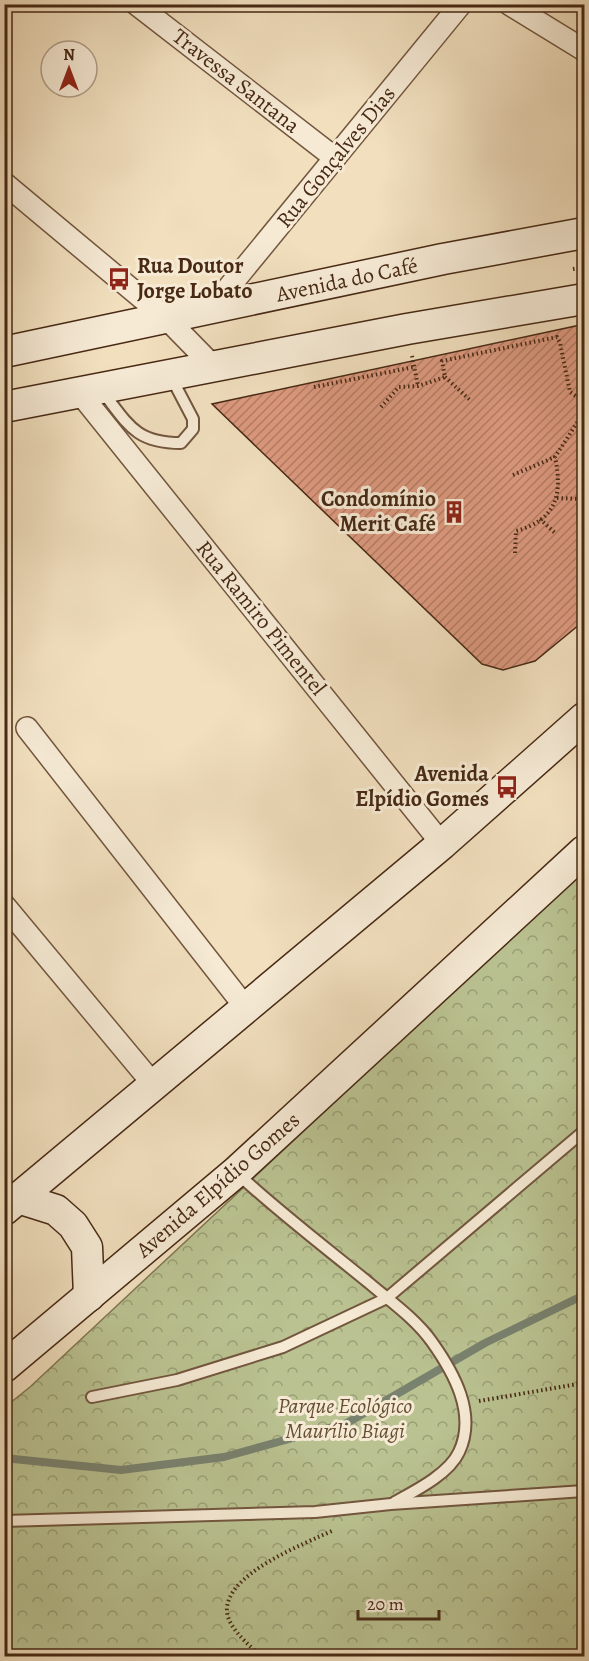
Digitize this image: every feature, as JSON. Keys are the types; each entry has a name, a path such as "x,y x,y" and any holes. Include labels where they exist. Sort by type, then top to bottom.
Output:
{"main road":[{"name":"Avenida do Café","path":"4,352 443,259 585,233"},
{"path":"4,407 407,329 585,299"},
{"path":"11,1204 442,844 585,718"},
{"name":"Avenida Elpídio Gomes","path":"4,1367 236,1172 585,851"},
{"path":"11,1204 56,1210 73,1225 87,1247 89,1296"}],"street":[{"name":"Travessa Santana","path":"136,4 335,158"},
{"name":"Rua Gonçalves Dias","path":"211,309 461,4"},
{"path":"509,4 585,50"},
{"path":"4,183 167,319 213,366"},
{"name":"Rua Ramiro Pimentel","path":"90,390 442,844"},
{"path":"27,728 246,1008"},
{"path":"4,905 154,1085"}],"lane":[{"path":"90,390 133,430 161,442 181,442 193,429 193,419 170,375"},
{"path":"92,1397 177,1380 283,1347 387,1298 585,1131"},
{"path":"236,1172 387,1298 432,1341 456,1382 464,1404 466,1422 459,1454 431,1481 391,1504"},
{"path":"4,1521 315,1512 391,1504 585,1491"}],"path":[{"path":"471,400 445,377 442,361 557,338 570,392 585,402"},
{"path":"314,387 414,367"},
{"path":"381,407 399,387 418,386 445,377"},
{"path":"513,475 555,457 585,412"},
{"path":"515,553 516,531 531,527 549,512 557,498 560,479 555,457"},
{"path":"557,498 583,499"},
{"path":"540,519 555,533"},
{"path":"464,1404 585,1383"},
{"path":"261,1656 235,1629 227,1613 233,1590 266,1563 336,1529"}],"green space":[{"name":"Parque Ecológico Maurílio Biagi","path":"584,869 584,1656 5,1656 5,1407 30,1387"}],"building":[{"name":"Condomínio Merit Café","path":"585,324 585,620 535,661 503,670 482,664 212,404"}],"waterway":[{"path":"4,1458 121,1470 224,1457 347,1423 485,1343 584,1295"}],"place":[{"name":"Rua Doutor Jorge Lobato","path":"119,279"},
{"name":"Condomínio Merit Café","path":"454,512"},
{"name":"Avenida Elpídio Gomes","path":"507,787"}]}
